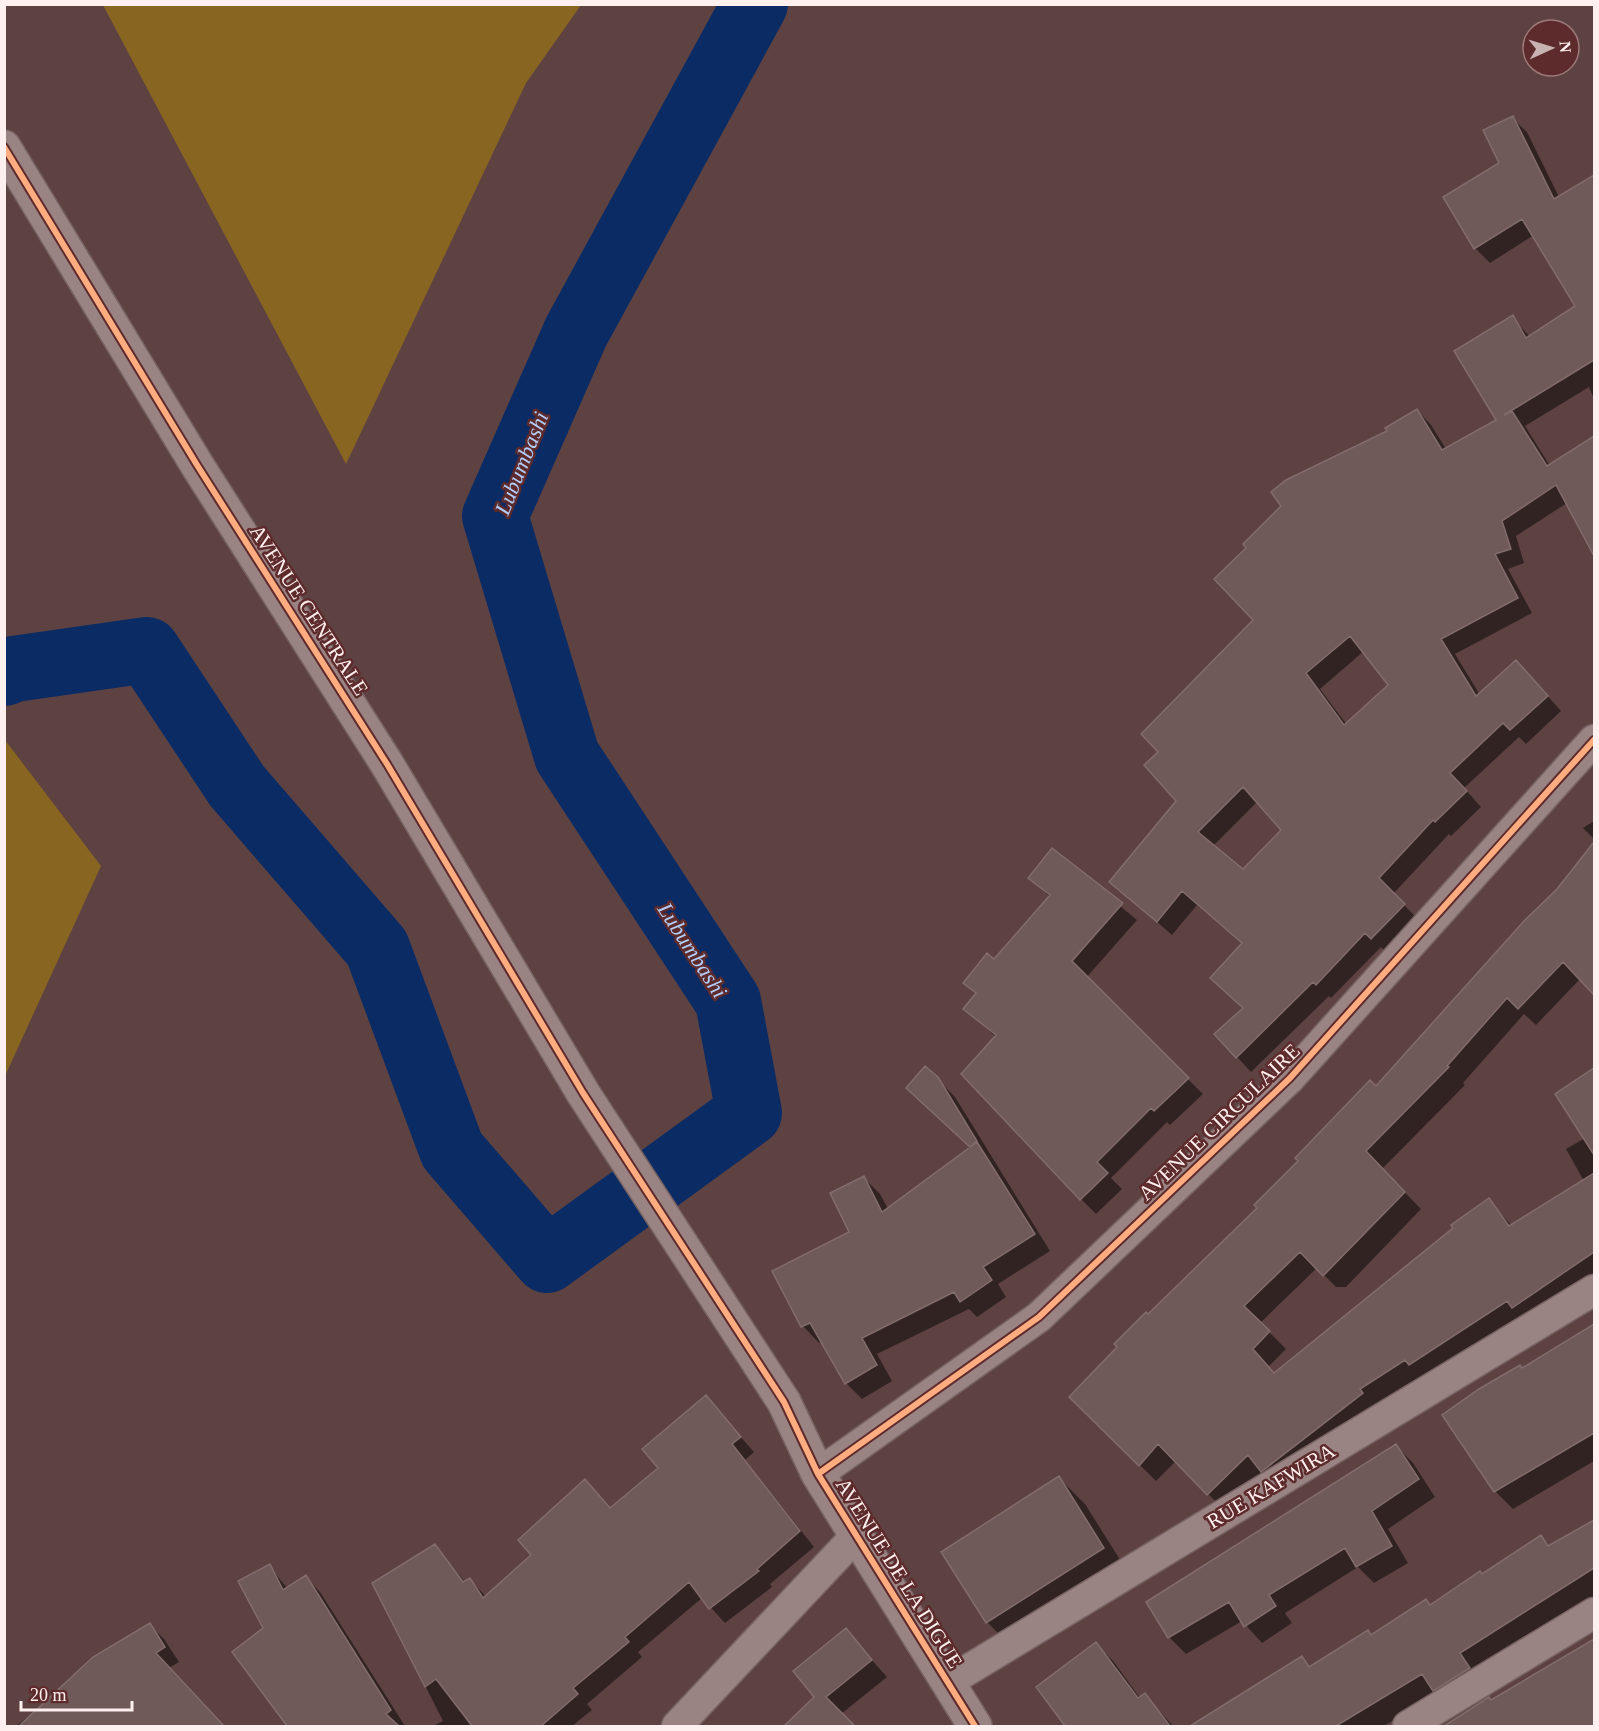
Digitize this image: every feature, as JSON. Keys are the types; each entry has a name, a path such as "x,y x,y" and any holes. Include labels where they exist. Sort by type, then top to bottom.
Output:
{"street":[{"name":"AVENUE CENTRALE","path":"4,147 196,465 387,764 583,1093 784,1402"},
{"name":"AVENUE CIRCULAIRE","path":"818,1473 1039,1317 1290,1078 1594,740"},
{"name":"RUE KAFWIRA","path":"948,1682 1594,1290"},
{"name":"AVENUE DE LA DIGUE","path":"784,1402 818,1473 855,1537 975,1726"},
{"path":"677,1726 855,1537"},
{"path":"1408,1726 1594,1613"}],"shaded area":[{"path":"103,5 581,5 526,83 346,464"},
{"path":"5,740 101,866 5,1076"}],"building":[{"path":"1513,116 1554,199 1594,175 1594,360 1504,415 1512,411 1547,466 1594,436 1594,556 1556,485 1502,521 1511,549 1495,554 1518,598 1441,639 1476,696 1516,660 1548,696 1510,730 1503,723 1450,773 1467,791 1435,822 1433,820 1379,878 1405,904 1371,939 1365,933 1316,985 1313,982 1236,1058 1214,1034 1243,1008 1210,978 1242,943 1182,891 1157,922 1109,882 1176,801 1144,765 1158,752 1141,734 1253,620 1214,579 1246,548 1243,544 1281,506 1271,492 1286,480 1387,431 1385,428 1417,409 1442,450 1496,420 1454,351 1513,315 1526,338 1575,306 1522,219 1474,249 1443,197 1499,163 1483,130","holes":["1350,636 1388,685 1344,725 1306,673","1243,787 1281,830 1243,869 1198,832"]},
{"path":"1594,842 1594,995 1563,962 1518,1009 1507,998 1447,1066 1449,1067 1366,1151 1405,1192 1323,1276 1300,1252 1244,1306 1270,1331 1253,1349 1274,1373 1453,1228 1451,1225 1489,1198 1509,1226 1594,1173 1594,1252 1512,1308 1507,1301 1409,1365 1405,1360 1360,1389 1363,1393 1261,1472 1248,1455 1207,1495 1158,1444 1139,1466 1069,1397 1117,1347 1114,1344 1257,1208 1254,1205 1298,1161 1295,1158 1370,1080 1376,1086 1524,921 1557,889"},
{"path":"1052,848 1123,903 1072,961 1189,1078 1154,1111 1151,1108 1097,1162 1108,1173 1080,1200 961,1074 996,1035 963,1009 976,993 963,983 987,953 994,959 1050,895 1028,878"},
{"path":"925,1066 938,1077 977,1141 970,1147 906,1088"},
{"path":"1594,1068 1594,1155 1555,1094"},
{"path":"977,1142 1035,1234 983,1267 992,1280 960,1302 954,1292 862,1338 877,1365 845,1384 810,1323 801,1327 772,1271 849,1232 830,1193 864,1176 882,1212"},
{"path":"1594,1324 1594,1433 1494,1492 1442,1415 1479,1389 1520,1365 1522,1368"},
{"path":"706,1395 741,1437 732,1444 800,1531 757,1569 759,1571 709,1609 689,1582 625,1637 629,1642 573,1688 578,1694 541,1726 472,1726 436,1679 425,1687 372,1583 435,1544 463,1582 470,1578 483,1598 531,1555 518,1540 585,1479 610,1508 658,1468 642,1449"},
{"path":"1396,1444 1419,1479 1372,1511 1392,1546 1356,1567 1345,1548 1269,1595 1276,1606 1244,1627 1229,1602 1168,1638 1146,1602"},
{"path":"1059,1476 1104,1548 986,1623 941,1552"},
{"path":"1594,1520 1594,1568 1460,1653 1470,1668 1433,1691 1422,1674 1336,1726 1190,1726 1302,1656 1309,1667 1368,1630 1371,1635 1426,1599 1430,1605 1480,1571 1482,1574 1541,1535 1548,1546"},
{"path":"270,1564 283,1590 306,1575 391,1710 386,1714 399,1726 287,1726 232,1652 263,1628 238,1581"},
{"path":"150,1623 165,1647 156,1653 224,1726 19,1726 93,1657"},
{"path":"846,1628 872,1660 826,1697 855,1726 784,1726 814,1697 793,1671"},
{"path":"1594,1639 1594,1726 1444,1726 1489,1697 1491,1700"},
{"path":"1096,1642 1138,1698 1145,1693 1170,1726 1065,1726 1036,1687"}],"waterway":[{"name":"Lubumbashi","path":"4,673 14,669 147,650 237,786 377,948 452,1150 547,1260 749,1113 728,1001 567,756 495,516 576,332 755,4"}],"cycle path":[{"path":"4,147 197,465 387,764 583,1093 784,1402 818,1474 975,1726"},
{"path":"818,1474 1039,1317 1290,1078 1594,740"}]}
